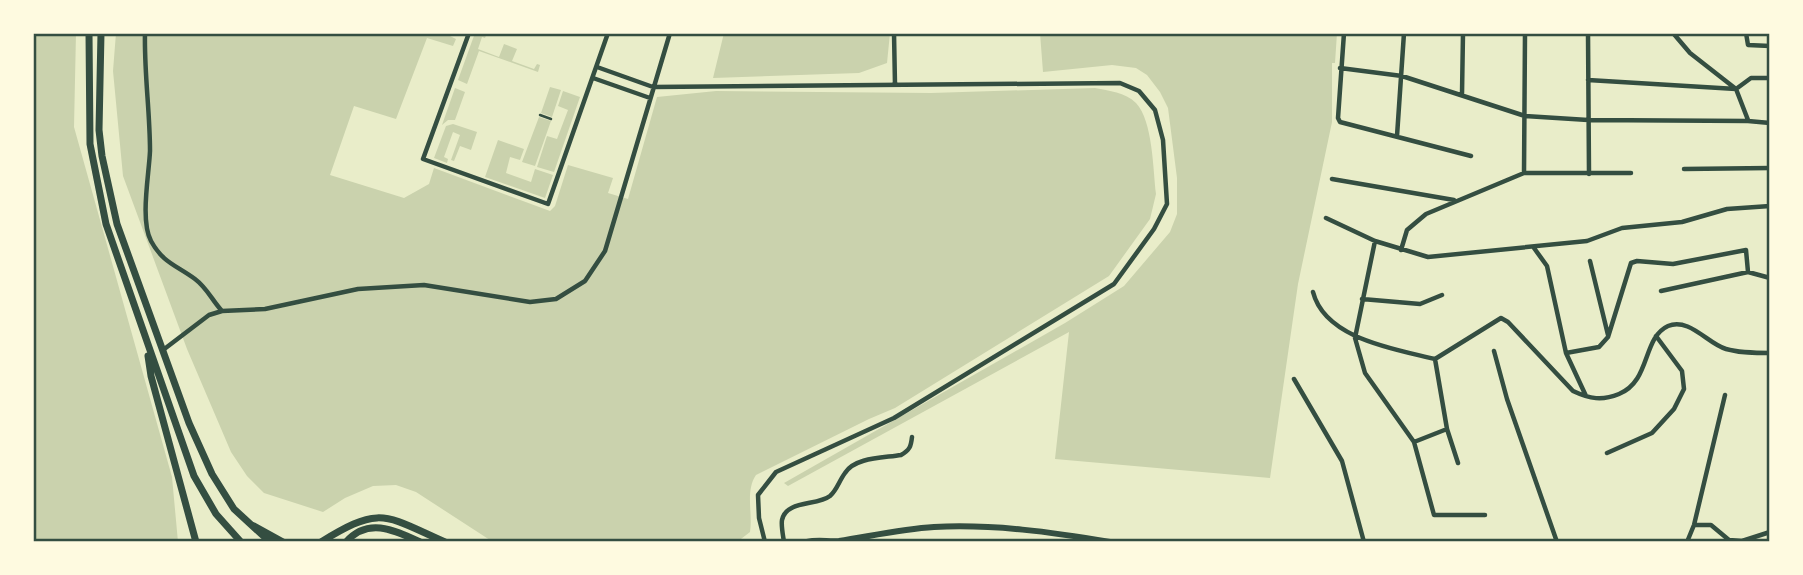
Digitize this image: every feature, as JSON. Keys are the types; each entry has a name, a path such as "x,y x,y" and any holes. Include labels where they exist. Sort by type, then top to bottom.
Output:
{"highway":[{"path":"89,33 88,107 91,159 106,224 200,489 220,519 241,542"},
{"path":"101,33 98,104 102,156 117,223 189,423 212,474 222,493 247,523 270,542"},
{"path":"146,342 151,376 196,542"},
{"path":"321,542 360,520 377,516 395,520 444,542"},
{"path":"247,523 284,542"},
{"path":"346,542 361,530 379,527 420,542"}],"main road":[{"path":"807,542 835,542 895,530 959,526 1017,528 1110,542"}],"street":[{"path":"145,33 150,149 146,208 149,237 160,255 174,268 195,279 210,293 222,311"},
{"path":"469,33 423,159 548,204 608,33"},
{"path":"163,350 209,315 222,311 265,309 358,289 424,285 530,302 556,299 585,281 605,251 670,33"},
{"path":"894,33 895,85"},
{"path":"1344,33 1340,68 1340,122 1471,156"},
{"path":"1397,136 1404,33"},
{"path":"1462,94 1463,33"},
{"path":"1524,173 1525,33"},
{"path":"1588,33 1589,174"},
{"path":"1673,33 1690,53 1736,89 1748,121"},
{"path":"1745,33 1746,41 1753,46 1770,46"},
{"path":"597,67 653,86 1120,83 1139,91 1155,110 1163,140 1167,204 1154,229 1114,284 894,418 776,472 758,495 759,518 765,542"},
{"path":"1340,68 1402,76 1525,116 1588,120 1770,123"},
{"path":"593,78 650,98"},
{"path":"1588,80 1736,89 1751,78 1770,78"},
{"path":"540,115 551,119"},
{"path":"1684,169 1770,167"},
{"path":"1401,250 1407,230 1414,222 1454,200 1524,173 1632,173"},
{"path":"1332,179 1454,200"},
{"path":"1326,218 1375,241 1428,257 1587,241 1622,228 1682,222 1727,209 1770,206"},
{"path":"1375,241 1356,338 1365,373 1414,442 1434,515 1485,515"},
{"path":"1534,247 1547,266 1566,353 1586,397"},
{"path":"1566,353 1599,347 1608,337 1631,263 1637,261 1673,264 1746,250 1748,272"},
{"path":"1590,261 1608,337"},
{"path":"1661,291 1748,272 1770,278"},
{"path":"1313,292 1320,310 1356,338 1435,359 1500,318 1508,322 1573,391 1586,397 1606,400 1625,392 1640,378 1656,336 1669,326 1684,324 1724,349 1750,354 1770,353"},
{"path":"1362,299 1420,304 1442,295"},
{"path":"1607,453 1652,433 1674,409 1684,389 1682,371 1656,336"},
{"path":"1494,351 1507,400 1558,542"},
{"path":"1435,359 1447,429 1458,463"},
{"path":"1294,379 1342,461 1364,542"},
{"path":"1687,542 1694,525 1724,395"},
{"path":"1414,442 1447,429"},
{"path":"784,542 782,520 787,512 831,495 844,473 855,463 901,455 911,447 912,437"},
{"path":"1694,525 1711,525 1729,540 1742,541 1770,532"}],"green space":[{"path":"33,33 76,33 74,127 172,477 178,542 33,542"},
{"path":"116,33 444,33 456,39 453,46 427,38 396,119 354,106 330,175 404,198 429,184 434,168 550,211 555,206 568,165 613,178 608,193 628,199 657,97 716,91 931,93 1095,88 1127,96 1142,111 1149,133 1156,194 1150,219 1109,276 895,408 756,475 750,495 750,532 737,542 493,542 416,492 396,485 373,486 345,498 323,512 264,493 247,476 231,452 187,349 123,176 113,71"},
{"path":"475,33 487,33 485,38 482,37 478,49 499,57 504,44 517,49 512,61 534,69 537,64 540,65 538,72 479,51 467,84 458,80"},
{"path":"724,33 890,33 887,63 859,73 713,78"},
{"path":"1040,33 1337,33 1335,63 1332,63 1332,122 1298,284 1270,478 1055,459 1069,332 788,486 784,483 1065,323 1124,286 1170,232 1177,214 1177,178 1168,108 1160,92 1147,75 1136,68 1112,65 1043,72"},
{"path":"550,87 561,90 552,117 541,113"},
{"path":"455,88 465,92 455,120 448,120 442,125"},
{"path":"563,91 580,97 554,172 537,167 547,136 557,139 568,110 558,106"},
{"path":"539,117 551,121 535,166 522,162"},
{"path":"453,124 477,132 471,150 460,146 454,161 451,160 460,135 453,132 444,157 448,159 447,163 434,158 446,126"},
{"path":"498,140 524,149 520,160 510,157 506,173 531,182 535,169 553,175 545,198 485,177"}]}
